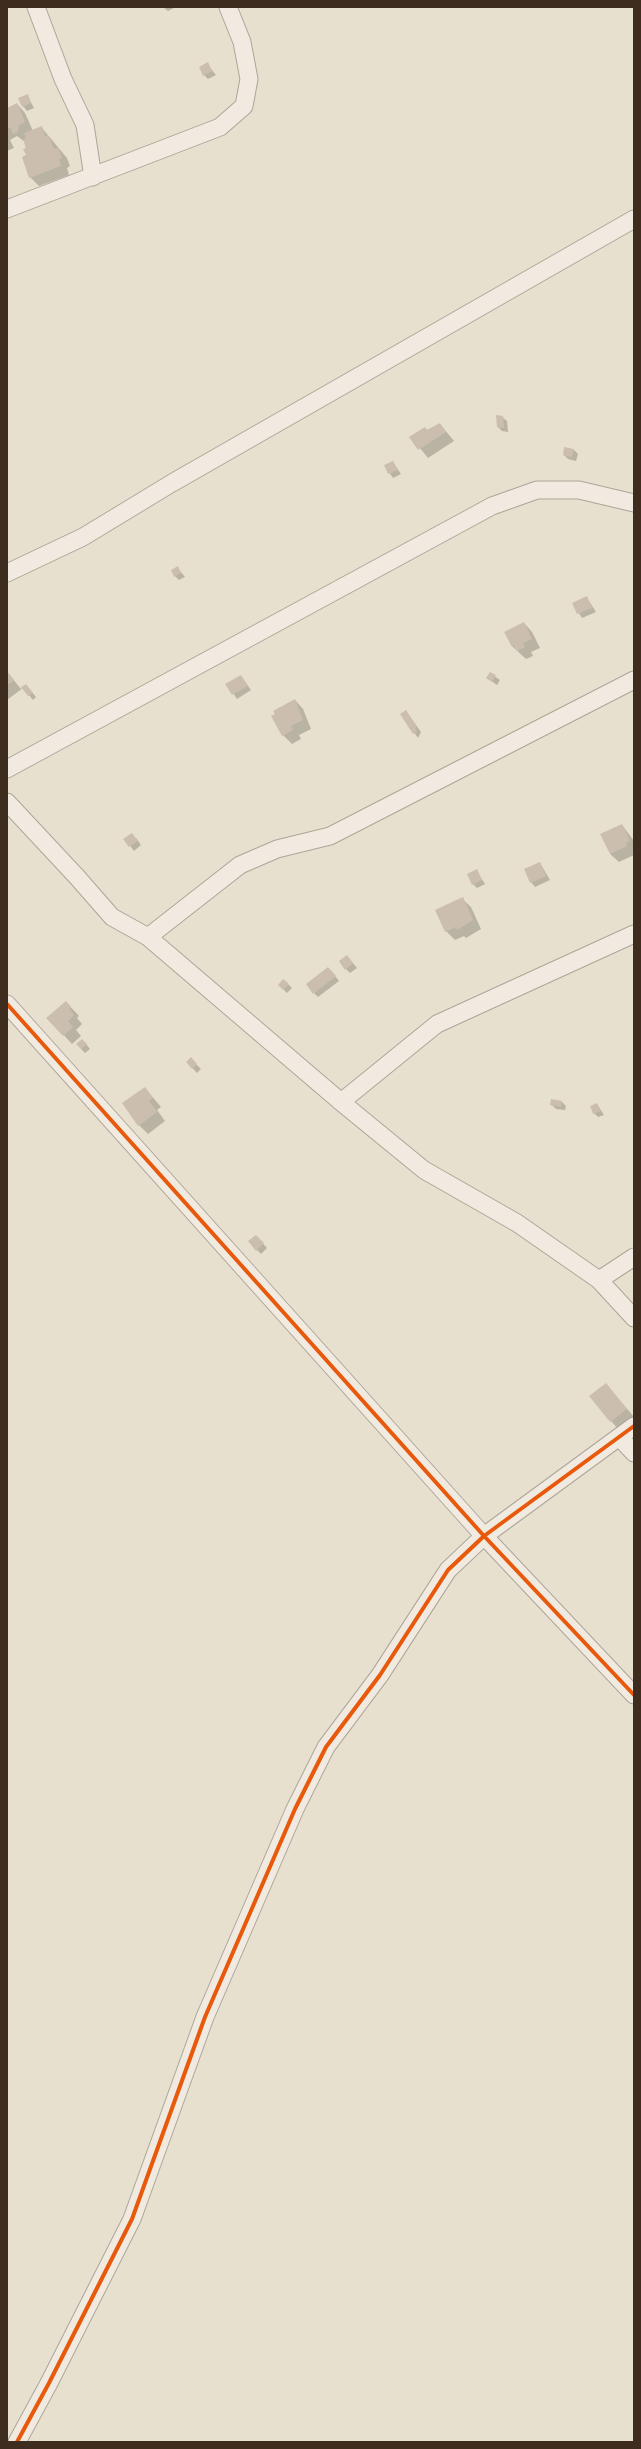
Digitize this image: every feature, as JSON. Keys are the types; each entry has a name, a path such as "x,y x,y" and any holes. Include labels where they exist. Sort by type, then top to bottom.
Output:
{"street":[{"path":"36,7 63,79 85,125 93,177"},
{"path":"7,209 220,127 244,106 249,79 242,42 228,7"},
{"path":"7,573 83,537 172,482 634,218"},
{"path":"7,769 492,506 537,490 579,490 634,503"},
{"path":"148,937 240,865 277,849 330,836 523,739 634,680"},
{"path":"7,802 112,917 148,937 341,1102 424,1170 517,1223 599,1280 634,1318"},
{"path":"341,1102 436,1024 634,934"},
{"path":"7,1004 484,1536 634,1696"},
{"path":"599,1280 634,1257"},
{"path":"17,2442 49,2383 132,2219 205,2017 295,1809 326,1747 380,1675 448,1570 484,1536 620,1438 634,1426"},
{"path":"620,1438 634,1453"}],"building":[{"path":"208,62 212,71 203,76 199,67"},
{"path":"28,94 31,103 22,107 18,98"},
{"path":"17,103 25,122 19,125 18,132 13,134 10,127 7,129 7,108"},
{"path":"42,126 45,136 48,135 54,149 58,148 62,158 59,159 61,166 29,178 22,157 26,155 23,149 26,148 23,139 26,138 24,133"},
{"path":"496,415 503,416 504,428 497,427"},
{"path":"440,423 446,432 418,450 409,437 425,427 427,430"},
{"path":"564,447 574,449 572,457 563,455"},
{"path":"393,461 398,470 388,474 384,465"},
{"path":"178,566 181,573 174,577 171,570"},
{"path":"587,596 592,608 577,614 572,603"},
{"path":"524,622 532,639 523,643 525,647 517,651 514,646 512,647 504,632"},
{"path":"7,671 14,680 7,685"},
{"path":"490,672 496,675 492,682 486,678"},
{"path":"241,675 248,686 232,695 225,684"},
{"path":"26,684 33,693 28,696 21,687"},
{"path":"295,699 303,720 291,726 293,730 282,736 271,716 275,714 273,711"},
{"path":"406,710 417,727 415,728 417,731 413,734 400,714"},
{"path":"622,824 630,841 626,843 627,846 610,854 600,834"},
{"path":"132,833 138,841 129,847 123,839"},
{"path":"540,862 546,876 530,883 524,869"},
{"path":"477,869 482,880 472,885 467,874"},
{"path":"463,897 473,920 457,930 456,927 445,932 435,910"},
{"path":"347,955 353,963 345,970 339,961"},
{"path":"328,967 336,976 313,994 306,984"},
{"path":"283,979 289,984 283,990 278,985"},
{"path":"66,1001 71,1007 69,1009 74,1015 68,1021 73,1027 63,1036 46,1018"},
{"path":"82,1039 87,1044 81,1049 76,1044"},
{"path":"191,1057 197,1064 192,1069 186,1062"},
{"path":"145,1087 153,1098 149,1101 157,1112 138,1126 122,1103"},
{"path":"551,1099 562,1101 561,1107 550,1105"},
{"path":"597,1103 601,1111 593,1114 590,1106"},
{"path":"256,1235 264,1243 256,1251 248,1241"},
{"path":"606,1383 627,1409 610,1422 589,1396"}],"cycle path":[{"path":"7,1004 484,1536 634,1695"},
{"path":"17,2442 49,2383 132,2219 205,2017 295,1809 326,1747 380,1675 448,1570 484,1536 634,1426"}]}
